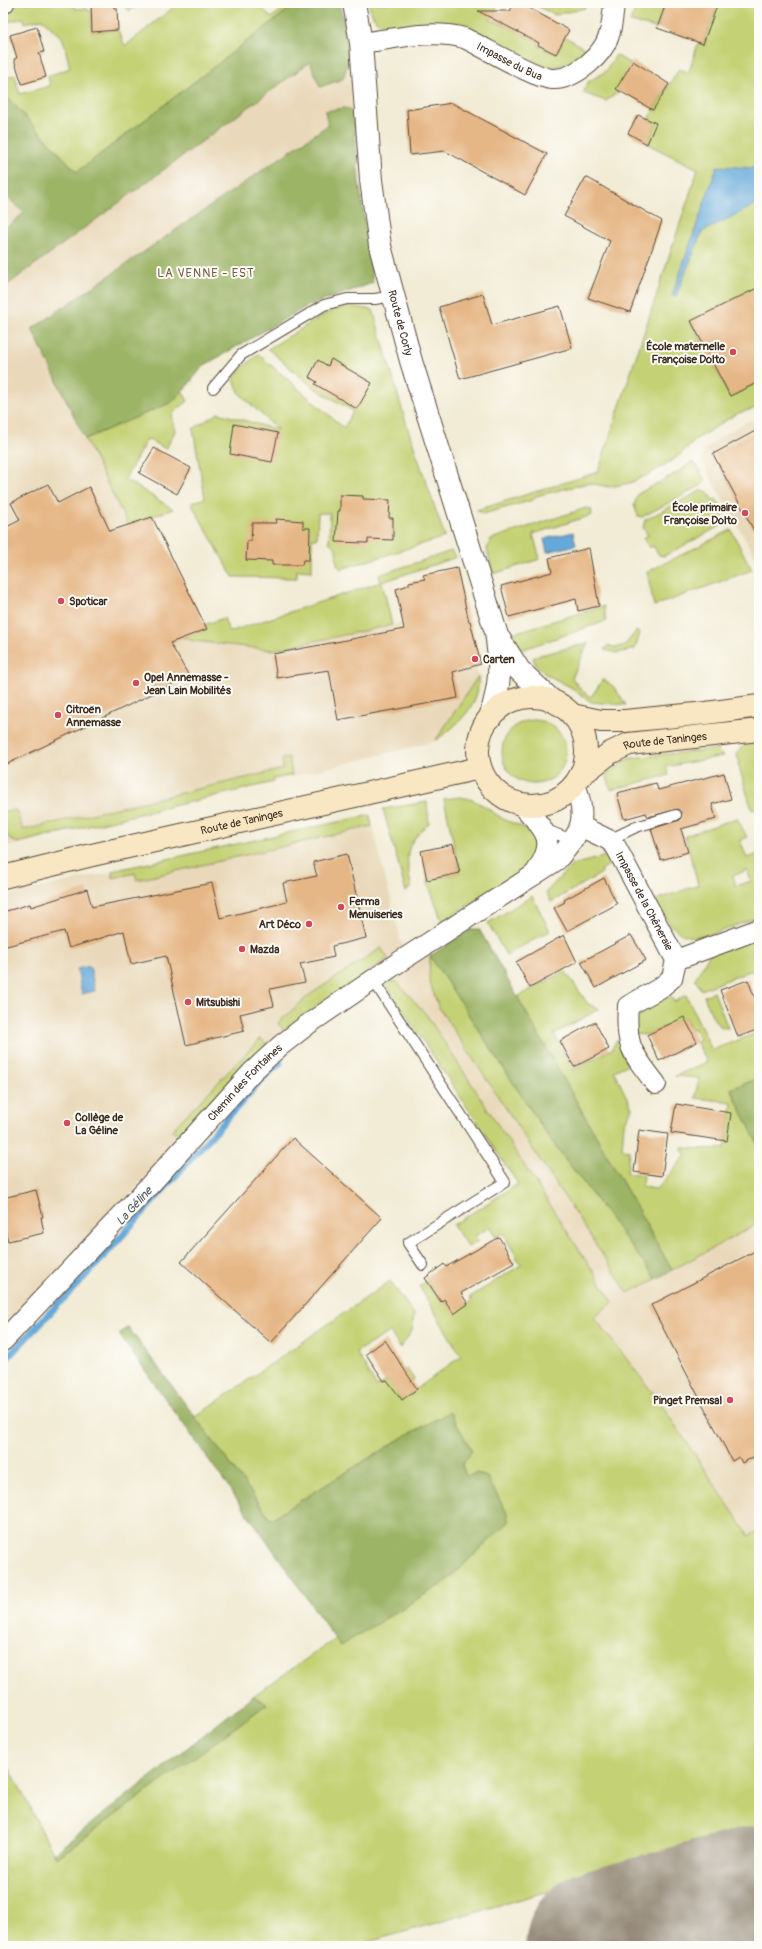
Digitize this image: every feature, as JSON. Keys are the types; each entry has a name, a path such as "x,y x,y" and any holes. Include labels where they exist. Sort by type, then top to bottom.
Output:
{"main road":[{"path":"523,698 543,698 552,701 560,704 572,715 581,728 586,744 586,760 578,780 561,797 542,805 522,805 498,794 488,783 480,768 478,754 479,739 490,718 505,705 523,698"},
{"name":"Route de Taninges","path":"572,715 601,721 625,721 759,706"},
{"name":"Route de Taninges","path":"578,780 610,753 630,744 759,730"},
{"name":"Route de Taninges","path":"3,877 92,855 480,768"}],"street":[{"name":"Route de Corly","path":"354,3 361,43 376,222 380,246 411,361 496,632 500,664 497,694 490,718"},
{"name":"Impasse du Bua","path":"361,43 435,34 453,35 464,38 537,75 551,79 562,79 583,68 597,57 605,46 612,29 614,3"},
{"name":"Route de Corly","path":"496,632 511,660 519,670 552,701"},
{"path":"578,780 582,806 578,831"},
{"path":"522,805 543,828"},
{"name":"Chemin des Fontaines","path":"533,877 544,858 547,848 547,837 543,828"},
{"name":"Impasse de la Chêneraie","path":"578,831 609,840 621,855 676,960 672,978 660,988 628,1006 626,1028 628,1040 638,1061 656,1084"},
{"name":"Chemin des Fontaines","path":"3,1341 148,1188 253,1071 280,1046 373,980 557,860 578,831"},
{"path":"676,960 759,929"}],"lane":[{"path":"213,388 241,355 324,305 347,299 393,296"},
{"path":"609,840 636,827 676,815"},
{"path":"543,828 564,837 578,831"},
{"path":"373,980 505,1182 408,1244 423,1265"}],"shaded area":[{"path":"349,59 354,116 349,109 326,111 329,125 32,329 183,638 272,650 459,611 478,676 437,741 3,848 3,288 310,62 343,79"},
{"path":"3,192 24,213 3,230"},
{"name":"École primaire Françoise Dolto","path":"759,420 759,556 756,558 701,461 705,450 719,438 747,421"},
{"path":"370,815 401,941 407,955 415,951 430,956 548,1136 655,1278 759,1223 759,1531 749,1536 659,1401 594,1317 518,1184 386,985 268,1046 3,1331 3,896"}],"green space":[{"path":"18,3 74,3 75,9 87,8 88,11 91,10 92,32 118,30 125,46 179,3 258,3 271,18 291,3 297,3 77,172 3,93 3,78 15,75 20,94 50,86 48,76 70,68 63,39 42,19 25,23 24,18 3,23 3,14"},
{"path":"123,3 139,3 130,11 124,7"},
{"path":"297,3 339,3 343,17 349,59 343,79 320,87 310,62 3,288 3,230 24,213 3,193 3,93 77,172"},
{"path":"369,3 499,3 490,20 503,24 539,43 538,46 556,54 565,36 585,49 569,62 557,66 544,67 464,29 395,28 384,25 374,18"},
{"path":"531,3 586,3 585,8 555,15"},
{"path":"637,3 666,3 657,28 630,22"},
{"path":"718,3 759,3 759,287 691,322 730,396 759,382 759,407 736,414 698,438 676,458 651,473 630,483 609,487 588,483 536,496 533,500 483,514 477,510 598,472 698,169 647,144 656,124 648,119 679,69 689,72 698,43 703,44"},
{"path":"616,55 631,64 620,91 606,101 583,93 588,82 606,71"},
{"path":"344,108 349,109 354,116 359,181 373,283 307,306 203,366 172,402 85,439 32,329 328,125 325,111"},
{"path":"350,306 373,310 407,426 445,537 341,569 337,565 336,548 329,542 330,513 318,513 317,538 312,538 312,571 297,570 297,578 233,577 191,503 205,498 193,429 218,413 278,430 240,394 233,377 258,354 344,428 353,411 314,388 268,349 332,310"},
{"path":"182,391 188,401 172,414 175,431 166,449 147,439 125,479 173,509 128,525 85,439 172,402"},
{"path":"692,462 697,466 705,480 702,485 642,517 638,516 634,505 638,494 680,471"},
{"path":"702,490 708,492 713,501 716,499 722,508 718,510 723,518 720,526 664,556 659,555 653,546 649,548 643,538 648,535 643,528 645,520"},
{"path":"586,508 591,509 592,515 533,534 540,559 493,574 487,549 491,539"},
{"path":"731,530 752,570 654,606 647,572"},
{"path":"451,551 457,557 382,582 392,625 272,650 195,641 183,638 207,629 204,625 224,618 229,632 381,582 379,575"},
{"path":"604,606 606,621 521,650 513,633"},
{"path":"636,631 640,633 635,649 618,653 604,650 608,645 616,648 625,645"},
{"path":"588,643 572,678 582,691 591,697 603,679 614,687 626,705 591,702 572,688 544,673 536,666 533,658"},
{"path":"478,676 476,696 472,705 460,721 436,740"},
{"path":"534,720 546,722 557,729 564,740 566,752 564,764 557,775 546,782 534,784 522,782 511,775 504,764 502,752 504,740 511,729 522,722"},
{"path":"759,742 759,807 752,810 736,753 744,745"},
{"path":"716,749 723,756 666,767 669,775 611,790 606,774 630,758"},
{"path":"289,758 292,775 273,779 274,782 17,843 9,838 3,825 3,811 16,810 23,830 283,769 282,759"},
{"path":"460,797 478,802 503,819 526,829 533,835 536,845 531,860 525,869 442,922 427,880 460,873 444,799"},
{"path":"427,802 429,823 415,839 408,851 411,886 406,892 383,809"},
{"path":"370,815 372,826 137,880 135,873 113,878 112,871"},
{"path":"737,818 747,837 740,840 747,858 759,854 759,916 709,935 698,936 682,934 670,924 653,901 698,885 685,836","holes":["747,870 751,881 736,886 733,876"]},
{"path":"610,855 615,862 600,870 602,873 551,902 546,892 572,865"},
{"path":"532,896 550,931 506,955 488,923"},
{"path":"472,929 479,929 672,1270 656,1279 548,1136 430,956"},
{"path":"759,937 759,986 753,970 701,990 695,979 709,955"},
{"path":"381,948 388,958 285,1032 278,1023 308,996"},
{"path":"430,956 548,1136 656,1279 628,1293 438,1006 429,980"},
{"path":"565,971 588,1004 599,1009 554,1034 573,1070 612,1049 617,1039 627,1065 614,1071 632,1108 624,1124 622,1149 629,1150 627,1173 643,1175 642,1187 657,1189 686,1155 680,1148 724,1149 727,1141 732,1102 695,1098 699,1078 675,1076 707,1062 696,1041 700,1039 694,1028 691,1030 685,1017 647,1035 634,1034 634,1021 636,1016 644,1009 661,1000 671,996 674,1002 686,995 712,1050 759,1032 759,1078 731,1089 759,1147 759,1223 672,1270 517,997"},
{"path":"390,981 397,982 426,1014 613,1302 594,1317 659,1401 749,1536 759,1531 759,1832 354,1946 3,1946 3,1753 56,1858 266,1704 253,1696 335,1639 340,1646 466,1476 462,1466 403,1437 271,1519 195,1417 390,1281 414,1314 412,1331 400,1348 390,1332 356,1352 377,1387 407,1369 414,1379 396,1392 402,1400 461,1356 419,1286 427,1281 441,1301 444,1299 454,1313 472,1301 470,1297 521,1265 503,1233 496,1237 490,1227 475,1236 478,1241 468,1247 453,1225 518,1184 386,985"},
{"path":"714,992 728,1028 719,1025 716,1021 704,996"},
{"path":"261,1038 268,1046 186,1130 179,1133 171,1131"},
{"path":"759,1078 759,1147 731,1089"},
{"path":"128,1327 271,1519 403,1437 450,1412 472,1451 462,1465 466,1476 477,1473 487,1477 506,1511 509,1522 444,1583 340,1646 119,1334"},
{"path":"253,1696 267,1704 57,1858 54,1853"}],"water":[{"path":"717,166 759,168 759,203 702,232 676,296 672,296"},
{"path":"573,532 576,545 547,552 544,539"},
{"path":"90,966 95,991 82,994 77,969"}],"building":[{"path":"91,3 113,3 114,8 117,8 118,30 92,32"},
{"path":"514,3 520,3 569,30 556,54 538,45 539,43 478,11 510,11"},
{"path":"666,3 718,3 703,44 657,28"},
{"path":"37,27 44,52 39,53 46,77 22,84 14,59 17,58 10,35"},
{"path":"633,61 669,84 653,110 616,89"},
{"path":"452,103 547,154 525,195 445,151 410,155 407,110"},
{"path":"638,115 656,123 647,144 628,133"},
{"path":"586,177 662,221 630,312 588,298 610,241 564,216"},
{"name":"École maternelle Françoise Dolto","path":"759,287 759,382 730,396 691,321"},
{"path":"483,294 492,325 560,306 572,348 460,379 439,307"},
{"path":"331,359 372,383 357,409 315,384 317,382 309,377 318,360 328,366"},
{"path":"234,424 278,433 272,462 230,454"},
{"path":"759,429 759,540 713,454"},
{"path":"154,448 191,468 177,494 139,473"},
{"path":"48,484 58,503 89,487 110,531 152,517 207,629 170,643 189,676 3,766 3,529 20,520 11,503"},
{"path":"340,495 363,496 363,499 390,500 389,518 393,518 393,540 368,539 368,543 336,542 338,511 340,511"},
{"path":"276,519 303,521 303,528 310,528 309,560 303,560 302,565 272,565 272,561 246,560 247,541 251,541 252,523 277,523"},
{"path":"589,548 599,606 578,611 576,599 509,617 501,586 552,572 549,558"},
{"path":"457,568 469,622 470,621 481,664 453,672 458,698 338,720 329,670 277,678 273,654 404,629 396,589 409,585 409,582 425,579 423,575"},
{"path":"724,773 731,799 712,804 716,819 681,829 688,852 661,860 651,829 680,820 682,814 678,809 648,817 646,813 624,819 617,793 656,783 658,790"},
{"path":"453,844 460,873 427,880 421,851"},
{"path":"347,854 366,938 332,946 334,957 300,964 305,982 270,989 274,1006 240,1014 244,1031 186,1045 166,956 131,964 124,931 69,948 64,931 3,947 3,912 30,904 31,907 87,889 92,907 212,883 220,918 287,902 283,883 317,876 313,862"},
{"path":"604,878 617,904 567,931 554,908 565,902 564,900"},
{"path":"564,935 577,962 530,988 516,962"},
{"path":"631,935 646,960 596,988 581,962"},
{"path":"748,980 759,1009 759,1029 738,1037 720,990"},
{"path":"684,1017 697,1042 659,1061 647,1035"},
{"path":"595,1022 609,1049 574,1067 560,1041"},
{"path":"676,1104 731,1113 727,1141 671,1133"},
{"path":"639,1130 668,1134 662,1176 634,1172"},
{"path":"293,1138 382,1218 271,1343 181,1262"},
{"path":"36,1190 43,1217 41,1217 44,1233 8,1241 3,1221 3,1198"},
{"path":"499,1237 514,1263 461,1293 468,1304 454,1314 444,1299 441,1302 425,1278 444,1264 446,1267"},
{"path":"759,1249 759,1454 742,1463 739,1457 732,1461 651,1305"},
{"path":"385,1340 417,1389 402,1400 387,1380 384,1381 366,1354"}],"waterway":[{"name":"La Géline","path":"3,1362 103,1257 261,1080 280,1063"}],"runway":[{"path":"602,1946 759,1902"}],"place":[{"name":"École maternelle Françoise Dolto","path":"733,352"},
{"name":"École primaire Françoise Dolto","path":"745,513"},
{"name":"Spoticar","path":"61,601"},
{"name":"Carten","path":"475,659"},
{"name":"Opel Annemasse - Jean Lain Mobilités","path":"136,683"},
{"name":"Citroën Annemasse","path":"58,715"},
{"name":"Ferma Menuiseries","path":"341,907"},
{"name":"Art Déco","path":"309,924"},
{"name":"Mazda","path":"242,949"},
{"name":"Mitsubishi","path":"188,1002"},
{"name":"Collège de La Géline","path":"67,1123"},
{"name":"Pinget Premsal","path":"730,1400"}],"district":[{"name":"LA VENNE - EST","path":"206,273"}]}
